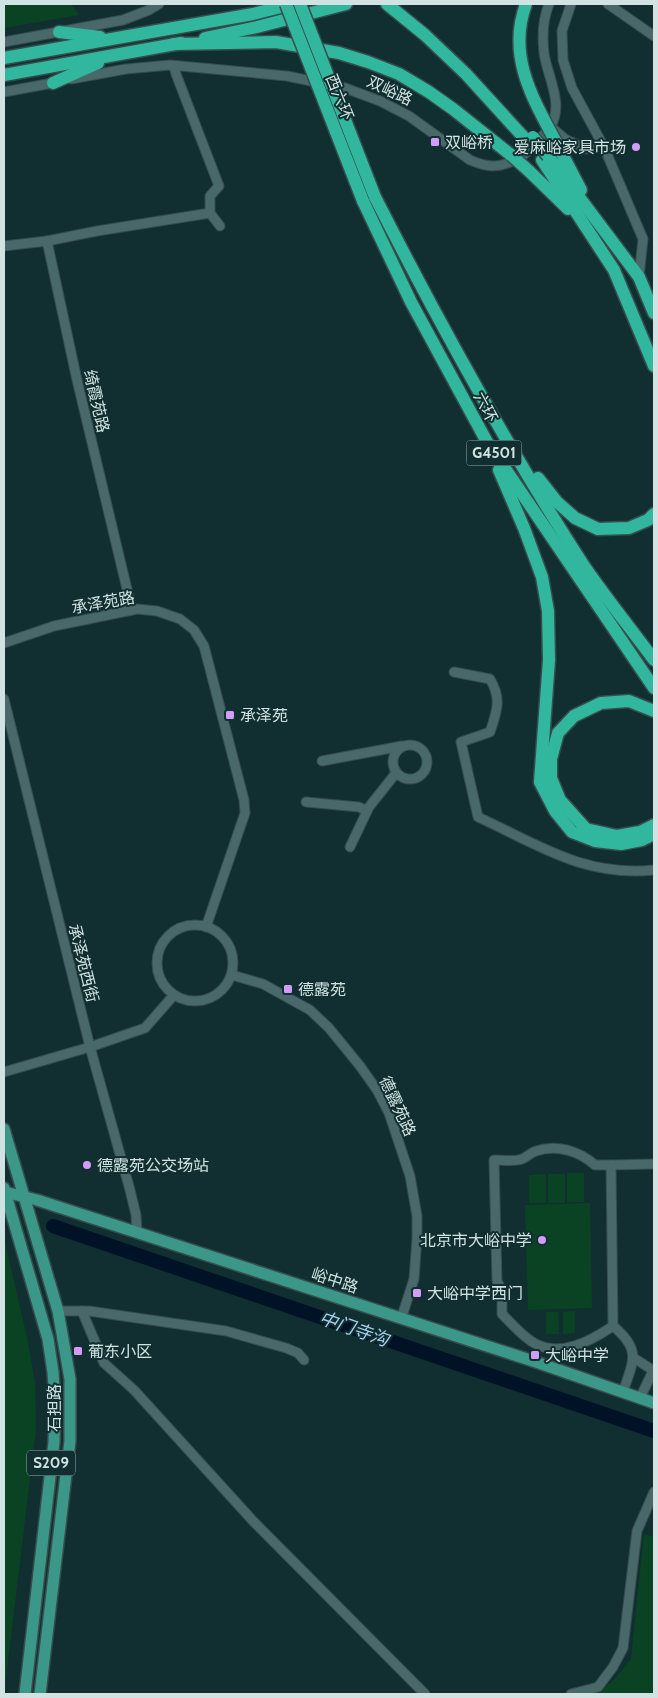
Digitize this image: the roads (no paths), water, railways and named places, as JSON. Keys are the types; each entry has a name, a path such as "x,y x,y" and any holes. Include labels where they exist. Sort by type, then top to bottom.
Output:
{"highway":[{"name":"西六环","path":"286,4 369,199"},
{"path":"4,58 253,14 293,4"},
{"name":"西六环","path":"300,4 369,199"},
{"path":"4,75 257,27 346,4"},
{"path":"387,4 468,71"},
{"path":"399,4 468,71 545,158 593,225 639,277 654,313"},
{"path":"526,4 519,35 522,65 529,89 559,148 614,270 654,366"},
{"path":"59,32 115,38"},
{"path":"174,44 276,42 339,53 399,74 454,109 593,225"},
{"path":"53,82 118,54"},
{"name":"六环","path":"369,199 425,295 495,423 585,567 654,660"},
{"name":"六环","path":"369,199 411,302 487,442 654,688"},
{"path":"495,423 557,502 576,518 598,529 629,528 648,520 654,514"},
{"path":"487,442 524,528 542,577 548,612 549,660 540,782 555,811 572,832 595,841 621,844 642,840 654,834"},
{"path":"654,711 629,701 601,703 574,716 558,733 551,759 551,778 560,800 586,829 617,836 640,832 654,824"}],"main road":[{"name":"石担路","path":"4,1129 58,1311 70,1379 70,1433 40,1694"},
{"name":"峪中路","path":"4,1190 533,1361 654,1403"},
{"name":"石担路","path":"4,1190 48,1339 55,1402 54,1442 25,1694"}],"street":[{"path":"4,42 123,20 159,4"},
{"path":"572,4 562,32 563,60 572,88 604,147 643,239 639,277"},
{"path":"608,4 654,36"},
{"path":"549,5 543,28 544,54 556,99 551,126 565,139 586,149 604,147"},
{"path":"174,66 219,186 210,196 210,213 220,226"},
{"name":"双峪路","path":"4,92 126,69 174,66 287,76 345,88 380,101 409,116 470,160 492,167 506,165 524,156 551,126"},
{"path":"4,246 47,241 210,213"},
{"name":"绮霞苑路","path":"47,241 77,380 132,610"},
{"name":"承泽苑路","path":"4,642 54,626 132,610 158,611 180,619 194,630 204,646 244,800 245,813 206,927"},
{"path":"454,672 490,679 497,691 498,708 490,732 461,742 478,817 559,856 591,866 632,872 654,870"},
{"name":"承泽苑西街","path":"4,699 90,1047 130,1190 136,1215 137,1233"},
{"path":"322,761 405,746 416,746 424,753 427,764 422,774 412,779 406,779 396,773 393,762 396,752 405,746"},
{"path":"350,847 367,811 396,773"},
{"path":"306,802 359,807 367,811"},
{"path":"193,926 206,927 217,932 226,940 234,963 232,975 226,986 206,1000 182,999 174,995 163,983 158,971 158,958 162,946 170,936 181,928 193,926"},
{"name":"德露苑路","path":"232,975 262,984 310,1010 329,1028 377,1090 388,1113 410,1176 417,1216 418,1238 414,1279 401,1319"},
{"path":"4,1072 90,1047 145,1028 174,995"},
{"path":"613,1326 582,1344 566,1348 545,1347 534,1342 502,1314 502,1291 497,1281 494,1160 521,1160 534,1152 547,1149 564,1149 581,1155 595,1166 654,1164"},
{"path":"611,1165 613,1326 629,1342 634,1358 623,1392"},
{"path":"58,1311 82,1311 226,1331 286,1348 298,1353 304,1360"},
{"path":"82,1311 104,1363 134,1390 253,1521 425,1694"},
{"path":"634,1358 654,1371 640,1398"},
{"path":"571,1694 598,1687 613,1667 623,1648 637,1531 654,1492"}],"waterway":[{"name":"中门寺沟","path":"53,1226 654,1431"}],"place":[{"name":"双峪桥","path":"435,142"},
{"name":"爱麻峪家具市场","path":"636,147"},
{"name":"承泽苑","path":"230,715"},
{"name":"德露苑","path":"288,989"},
{"name":"德露苑公交场站","path":"87,1165"},
{"name":"北京市大峪中学","path":"542,1240"},
{"name":"大峪中学西门","path":"417,1293"},
{"name":"葡东小区","path":"78,1351"},
{"name":"大峪中学","path":"535,1355"}]}
